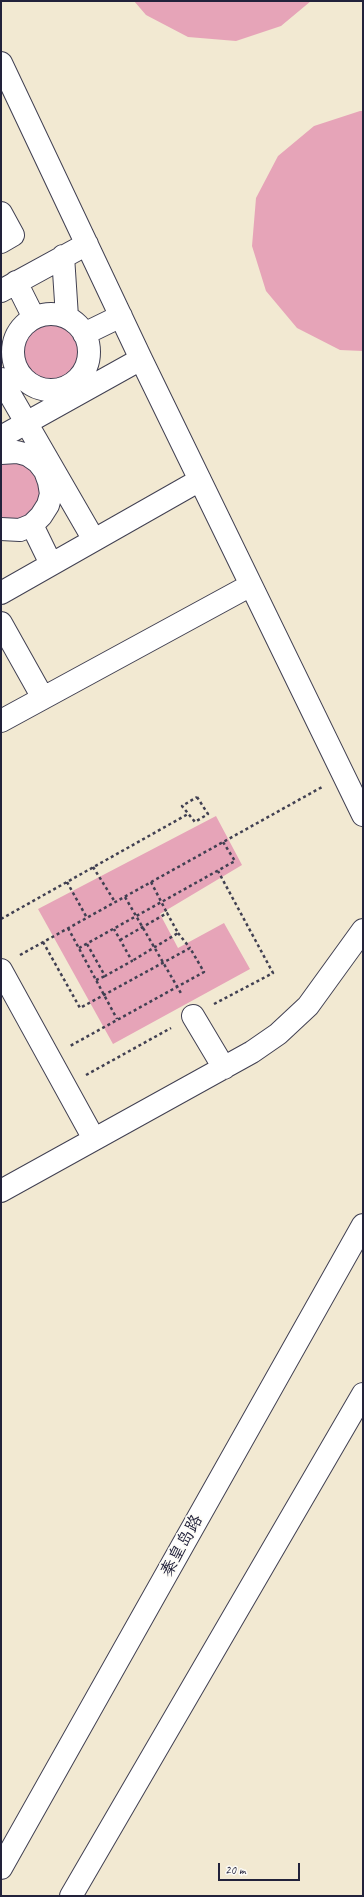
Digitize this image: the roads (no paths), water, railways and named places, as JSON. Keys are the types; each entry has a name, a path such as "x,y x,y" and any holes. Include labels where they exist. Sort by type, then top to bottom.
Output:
{"street":[{"path":"1,63 121,316 134,363 200,480 363,815"},
{"path":"1,213 13,235 1,242"},
{"path":"34,318 8,286 87,244"},
{"path":"63,256 67,317"},
{"path":"22,454 19,427 6,375 12,352 8,336 34,318 43,314 55,314 67,317 77,324 84,334 88,346 88,358 84,370 70,392"},
{"path":"84,334 121,316"},
{"path":"88,358 134,363"},
{"path":"19,427 70,392 134,363"},
{"path":"6,375 21,375 31,384 39,388 70,392"},
{"path":"19,427 39,388"},
{"path":"19,427 70,499 94,540"},
{"path":"1,453 18,452 47,467"},
{"path":"19,528 48,505 50,494 47,467"},
{"path":"1,593 200,480"},
{"path":"19,528 70,499"},
{"path":"19,528 51,564"},
{"path":"1,721 251,585"},
{"path":"1,623 43,698"},
{"path":"1,1190 224,1068 252,1052 278,1034 308,1006 363,930"},
{"path":"1,970 94,1139"},
{"path":"193,1016 224,1068"},
{"name":"秦皇岛路","path":"1,1868 363,1225"},
{"path":"71,1896 363,1394"}]}
